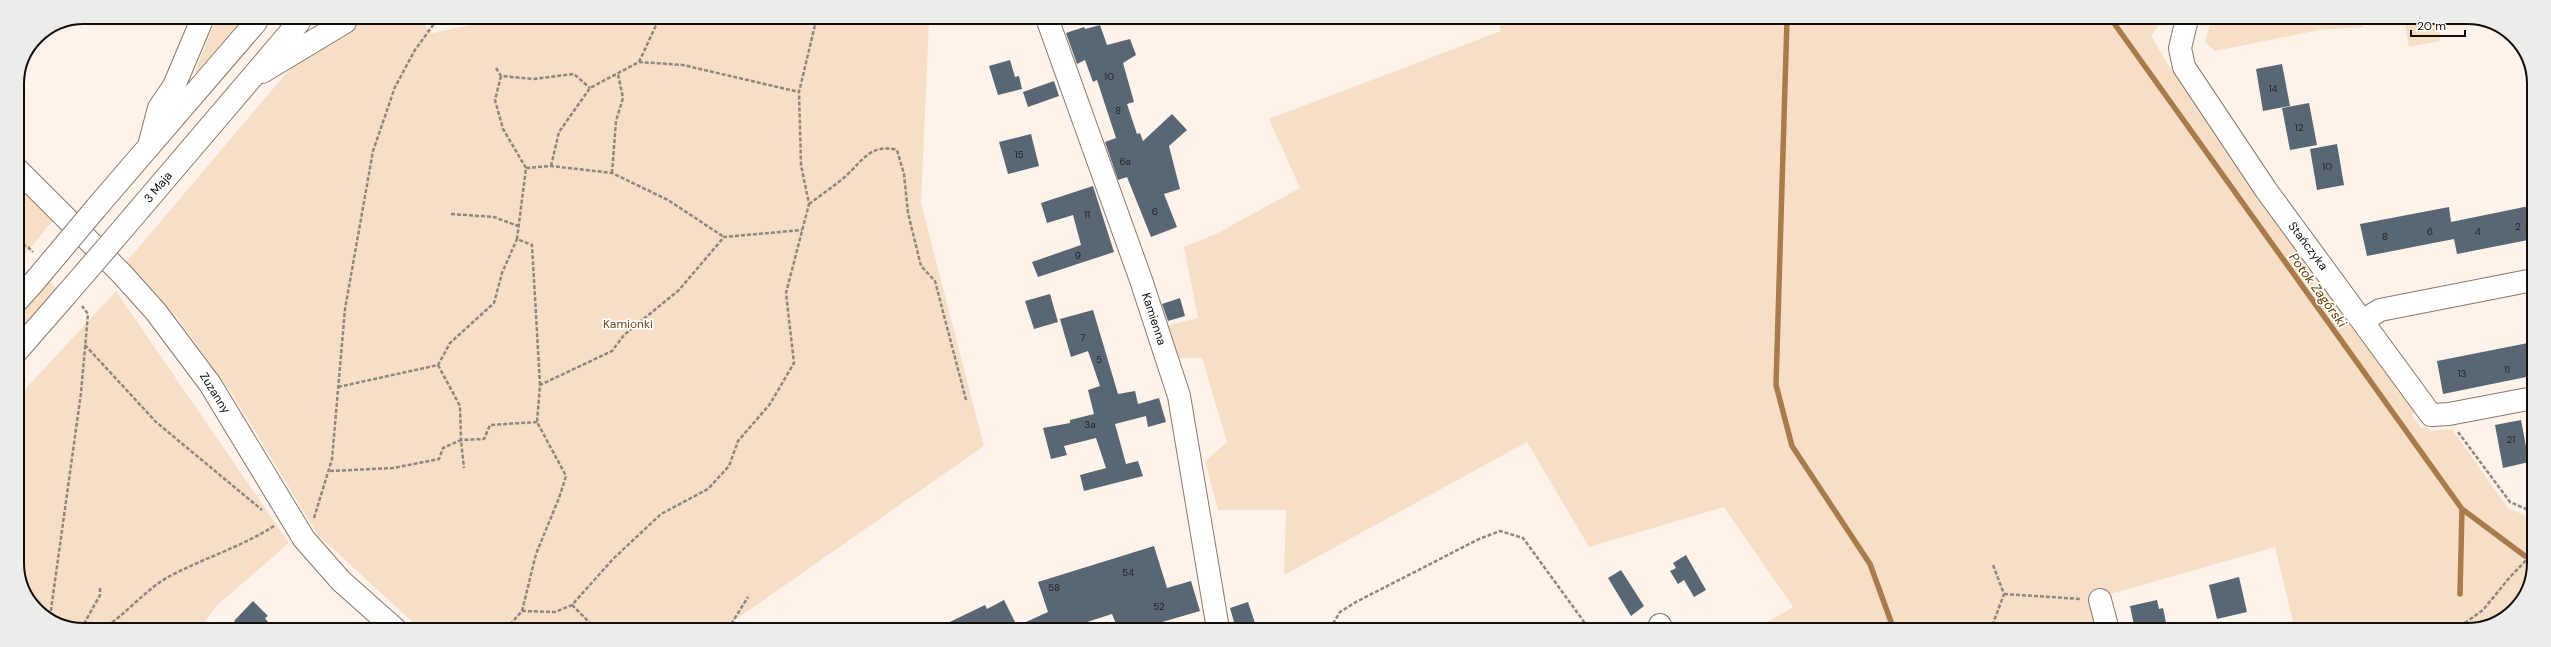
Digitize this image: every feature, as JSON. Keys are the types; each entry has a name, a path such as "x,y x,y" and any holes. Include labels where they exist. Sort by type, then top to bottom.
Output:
{"street":[{"path":"149,146 159,108 174,86 200,24"},
{"path":"24,293 254,24"},
{"name":"3 Maja","path":"24,345 71,299 115,238 297,24"},
{"path":"248,80 342,24"},
{"name":"Kamienna","path":"1049,24 1141,280 1179,396 1217,623"},
{"name":"Stańczyka","path":"2186,24 2180,48 2184,67 2266,190 2364,320 2432,415 2449,414"},
{"name":"Zuzanny","path":"24,176 122,274 183,345 210,384 304,539 341,581 387,623"},
{"path":"2364,320 2380,310 2527,281"},
{"path":"2449,414 2527,399"},
{"path":"2100,600 2106,623"}],"path":[{"path":"304,539 319,509 330,471 345,309 373,151 395,87 415,50 434,24"},
{"path":"639,62 657,24"},
{"path":"522,611 555,612 572,605 613,559 661,514 708,489 729,466 738,441 770,404 794,364 786,293 809,204 801,165 799,92 815,24"},
{"path":"551,166 559,132 590,88 639,62 682,64 799,92"},
{"path":"496,68 502,76 534,79 574,74 590,88"},
{"path":"612,173 616,121 623,98 618,74"},
{"path":"338,387 438,365 450,343 494,303 502,273 517,239 526,168 503,129 495,100 502,76"},
{"path":"809,204 846,176 865,156 885,147 897,150 904,174 908,213 921,266 935,280 966,400"},
{"path":"526,168 551,166 612,173 668,200 724,237 802,230"},
{"path":"451,214 494,217 518,226"},
{"path":"540,385 612,351 624,335 679,290 724,237"},
{"path":"511,623 522,611 536,554 566,476 537,422 540,385 532,245 517,239"},
{"path":"24,245 28,247 38,258"},
{"path":"50,613 81,393 88,314 71,299"},
{"path":"85,345 156,422 266,514"},
{"path":"438,365 460,406 464,468"},
{"path":"2449,414 2453,424 2510,502 2527,509"},
{"path":"330,471 393,468 439,460 443,448 461,440 484,439 490,425 537,422"},
{"path":"109,623 138,598 169,577 221,551 254,539 278,524 272,519"},
{"path":"1334,623 1340,612 1356,602 1480,539 1500,531 1512,533 1523,538 1584,621"},
{"path":"2466,623 2484,610 2510,577 2527,559"},
{"path":"1993,565 2004,594 1993,623"},
{"path":"84,623 100,595 100,588"},
{"path":"2004,594 2100,600"},
{"path":"732,623 748,597"},
{"path":"572,605 590,623"}],"green space":[{"path":"214,24 241,24 197,74 195,71"},
{"name":"Kamionki","path":"361,24 423,24 433,33 475,24 929,24 921,203 984,446 735,620 720,623 413,623 318,535 234,397 176,316 123,266 288,71 341,31"},
{"path":"1499,24 2158,24 2157,28 2151,36 2167,63 2351,327 2415,412 2412,415 2421,428 2426,426 2430,431 2452,429 2508,508 2527,516 2526,575 2519,593 2507,608 2497,615 2486,620 2475,622 2293,623 2275,547 2107,595 2102,623 1765,623 1793,607 1724,507 1589,547 1527,442 1284,575 1286,510 1218,510 1205,461 1227,442 1202,358 1178,358 1169,325 1198,318 1184,247 1218,233 1300,188 1269,119 1501,31"},
{"path":"2210,24 2363,24 2363,27 2319,30 2215,51 2205,42"},
{"path":"2405,24 2440,24 2440,41 2409,47"},
{"path":"24,187 55,218 24,256"},
{"path":"47,279 57,289 24,330 24,306"},
{"path":"116,291 289,543 216,606 204,623 84,623 65,620 47,611 32,593 25,575 24,567 24,390"}],"building":[{"path":"1100,25 1107,45 1130,39 1136,55 1123,63 1134,102 1127,104 1137,134 1140,133 1143,141 1172,114 1187,130 1169,146 1180,189 1164,194 1177,227 1151,237 1127,177 1118,180 1105,142 1116,138 1097,80 1093,82 1085,60 1077,64 1066,33 1084,27 1085,29"},
{"path":"1010,60 1015,77 1019,76 1022,89 998,95 989,66"},
{"path":"2282,64 2290,106 2263,111 2256,69"},
{"path":"1054,81 1059,96 1028,107 1023,92"},
{"path":"2309,103 2317,145 2290,150 2282,108"},
{"path":"1031,134 1039,166 1008,174 999,142"},
{"path":"2337,144 2344,185 2317,190 2310,149"},
{"path":"1093,186 1114,252 1038,277 1032,262 1081,245 1073,215 1047,223 1041,203"},
{"path":"2527,206 2527,240 2457,254 2454,239 2367,256 2360,224 2449,207 2451,222"},
{"path":"1050,294 1058,322 1034,329 1025,301"},
{"path":"1180,298 1185,316 1168,321 1162,304"},
{"path":"1093,310 1118,394 1135,391 1138,404 1159,398 1166,422 1148,427 1146,416 1115,424 1126,464 1138,461 1143,476 1084,491 1080,475 1106,468 1096,438 1064,446 1067,455 1051,459 1043,428 1070,423 1070,420 1094,414 1088,390 1100,386 1088,351 1071,357 1060,319"},
{"path":"2527,343 2527,377 2443,394 2437,361"},
{"path":"2521,420 2527,452 2527,462 2503,468 2495,425"},
{"path":"1154,546 1167,588 1191,581 1200,611 1159,623 1116,623 1112,614 1084,623 1024,623 1048,612 1038,582"},
{"path":"1686,555 1706,590 1694,597 1684,580 1678,584 1670,571 1676,568 1673,563"},
{"path":"1621,570 1644,606 1631,616 1608,578"},
{"path":"2239,577 2247,612 2217,619 2209,585"},
{"path":"1004,600 1016,623 948,623 985,605 987,609"},
{"path":"2157,600 2159,609 2163,608 2166,623 2134,623 2130,606"},
{"path":"253,601 268,616 265,618 269,623 236,623 234,621"},
{"path":"1248,602 1255,623 1234,623 1230,608"}],"waterway":[{"path":"1787,24 1776,385 1792,446 1870,564 1891,623"},
{"name":"Potok Zagórski","path":"2115,24 2462,509 2525,556"},
{"path":"2460,594 2462,509"}]}
